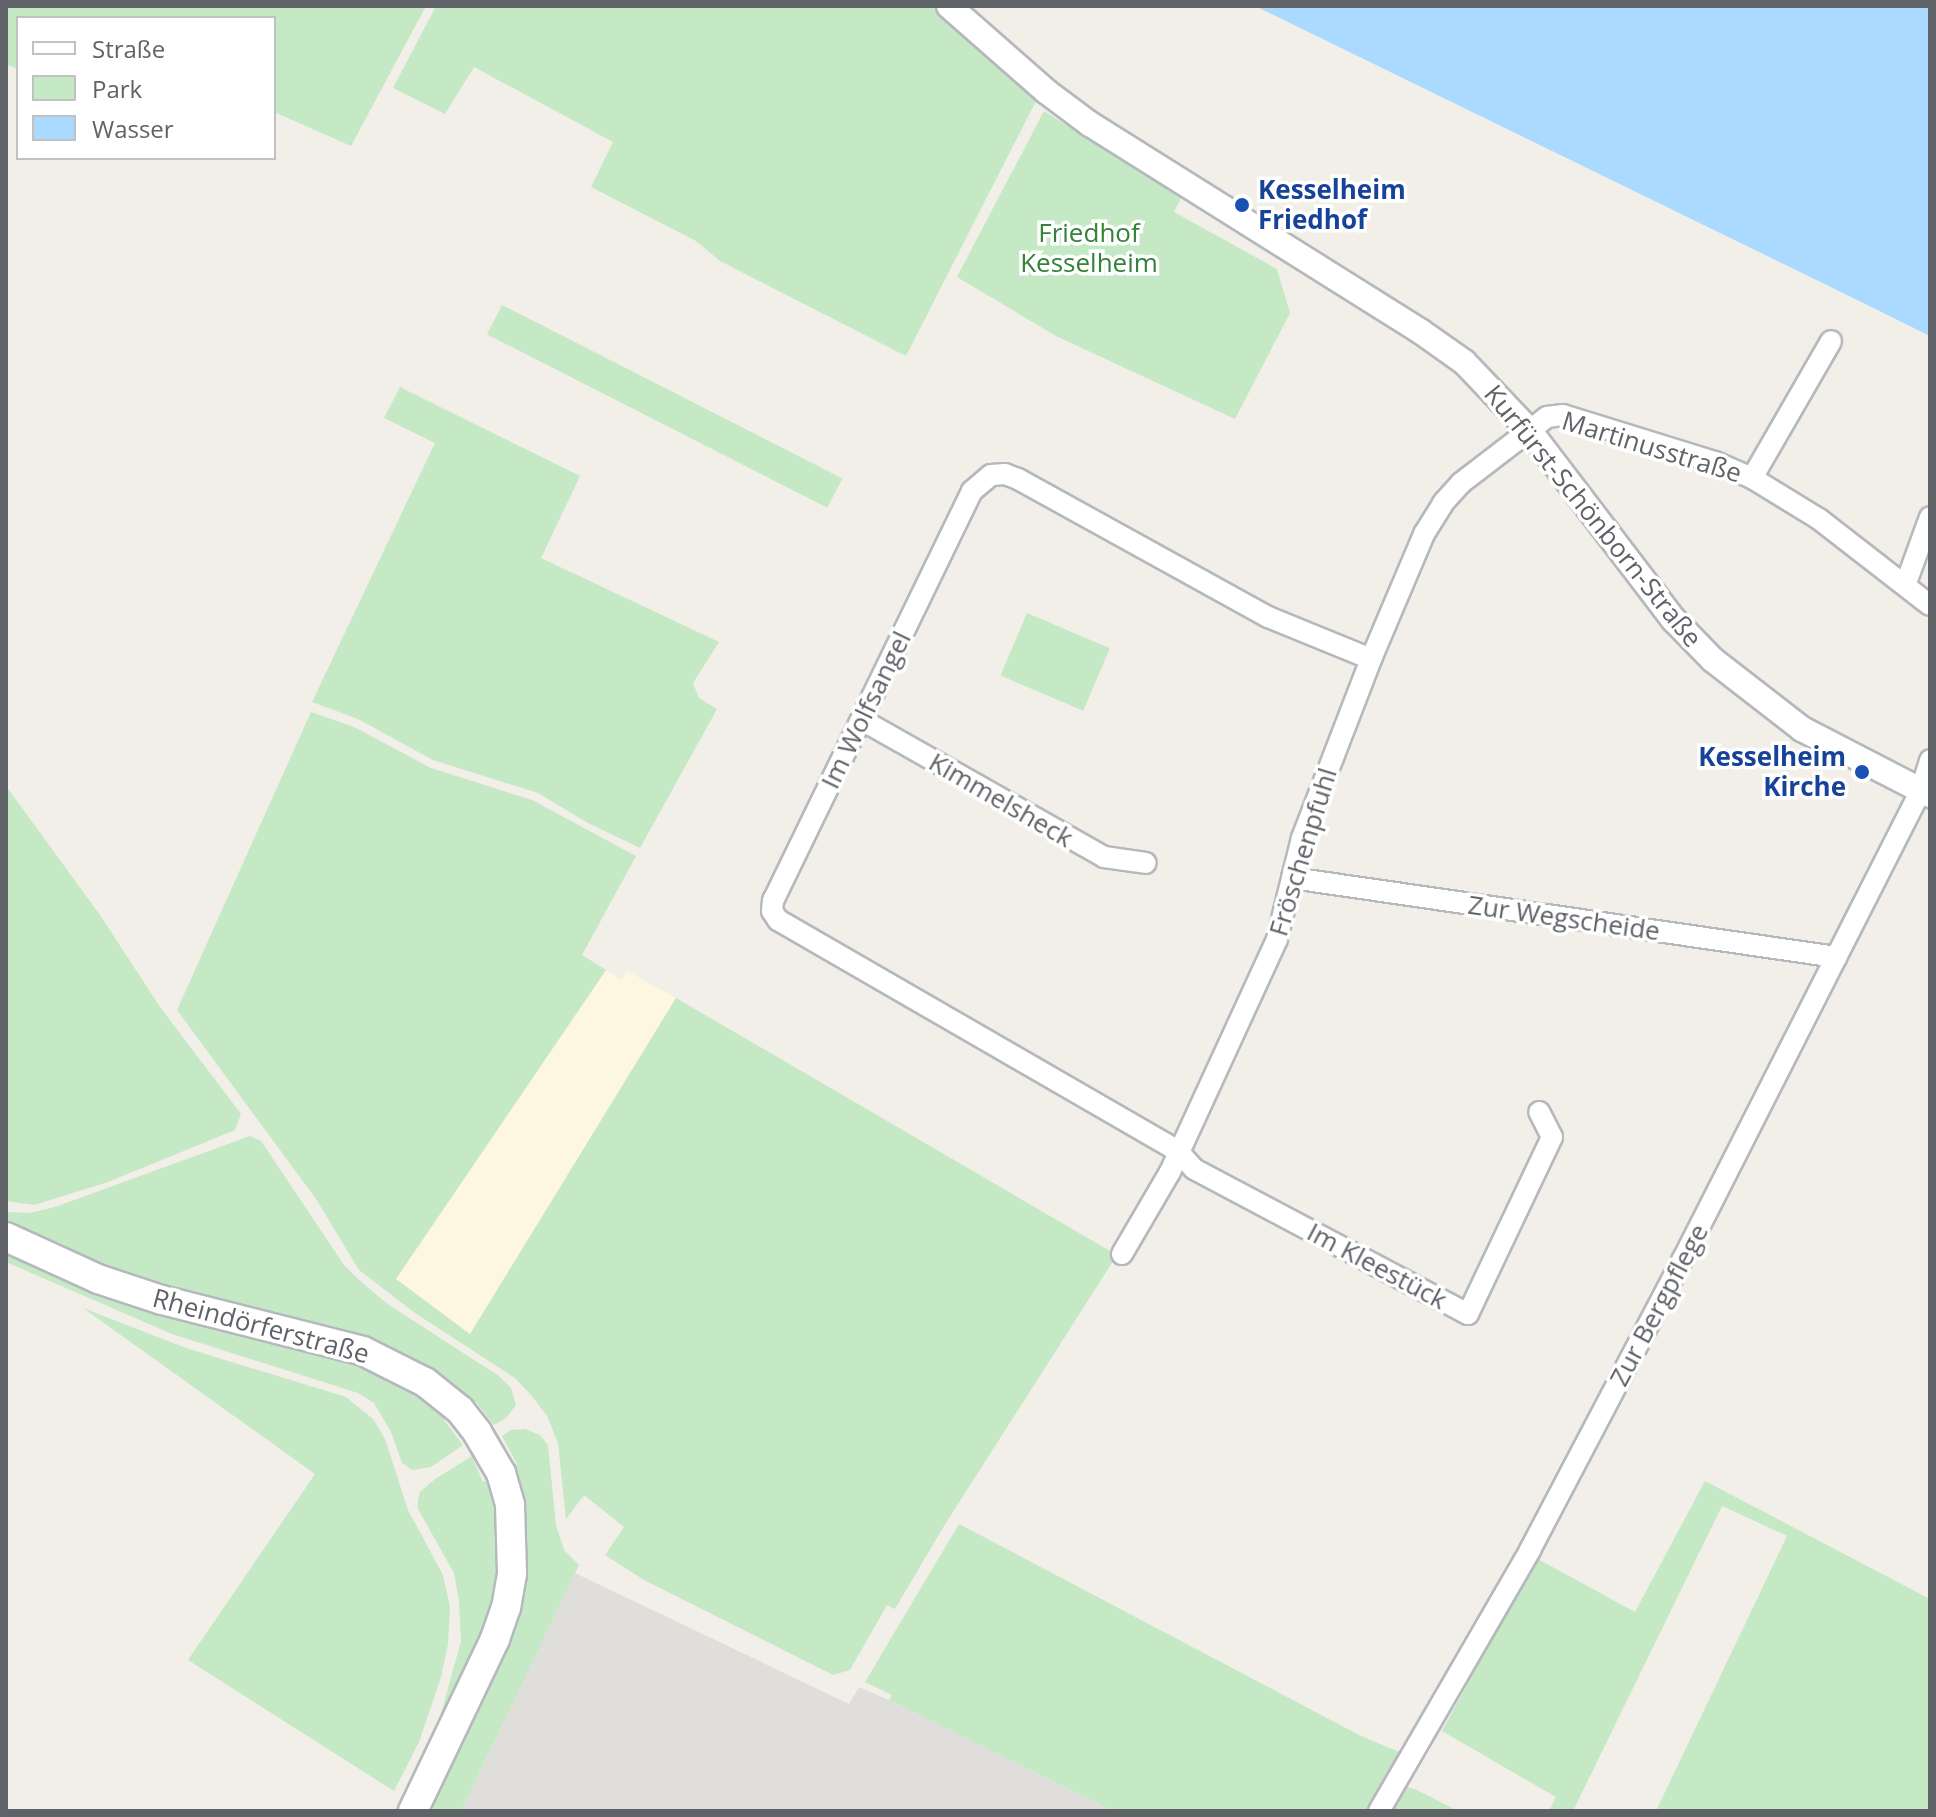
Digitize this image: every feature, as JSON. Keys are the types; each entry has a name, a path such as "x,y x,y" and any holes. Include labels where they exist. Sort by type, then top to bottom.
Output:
{"main road":[{"name":"Rheindörferstraße","path":"6,1237 98,1279 162,1300 363,1351 425,1382 460,1410 501,1473 514,1539 506,1607 495,1639 413,1811"}],"street":[{"name":"Kurfürst-Schönborn-Straße","path":"949,6 1047,92 1090,124 1464,362 1529,430 1673,619 1713,660 1802,729 1926,792"},
{"path":"1752,478 1831,341"},
{"name":"Martinusstraße","path":"1529,430 1547,417 1563,415 1715,462 1752,478 1808,512 1906,583 1930,605"},
{"name":"Fröschenpfuhl","path":"1122,1254 1170,1172 1177,1150 1277,939 1302,838 1371,659 1424,534 1443,503 1461,483 1529,430"},
{"name":"Im Wolfsangel","path":"1177,1150 778,920 772,911 773,900 972,491 991,475 1005,474 1018,479 1268,617 1371,659"},
{"path":"1906,583 1930,517"},
{"name":"Kimmelsheck","path":"862,720 1057,834 1104,857 1146,863"},
{"name":"Zur Bergpflege","path":"1379,1811 1530,1550 1836,957 1926,792 1930,760"},
{"name":"Zur Wegscheide","path":"1292,878 1836,957"},
{"name":"Im Kleestück","path":"1177,1150 1194,1169 1468,1314 1552,1137 1539,1112"}],"shaded area":[{"path":"606,970 622,980 627,971 676,998 470,1335 395,1279"},
{"path":"575,1573 849,1704 859,1687 889,1700 1113,1811 461,1811"}],"green space":[{"path":"6,6 426,6 351,146 276,113 276,16 16,16 16,68 6,64"},
{"path":"436,6 938,6 1039,95 906,356 720,261 696,241 591,187 613,142 474,67 445,114 393,88"},
{"name":"Friedhof Kesselheim","path":"1044,111 1181,198 1174,212 1277,269 1290,313 1235,419 1056,336 957,277"},
{"path":"502,305 842,478 827,508 487,334"},
{"path":"400,387 580,476 541,558 719,642 693,683 699,698 717,709 640,848 588,823 538,793 433,760 358,719 312,702 435,443 384,418"},
{"path":"1027,613 1110,648 1083,711 1000,676"},
{"path":"311,712 354,727 431,768 532,800 636,856 582,955 606,970 396,1279 470,1334 676,998 1117,1255 944,1526 895,1609 887,1605 850,1670 833,1675 644,1580 605,1555 624,1527 584,1495 566,1519 558,1443 547,1416 531,1395 515,1378 415,1313 359,1270 316,1199 177,1010"},
{"path":"6,786 100,915 160,1007 241,1114 235,1130 108,1182 34,1205 6,1201"},
{"path":"250,1136 261,1141 344,1265 357,1278 386,1303 499,1376 511,1388 516,1405 506,1418 494,1425 476,1402 470,1404 455,1388 422,1365 120,1273 6,1224 6,1212 30,1213 55,1207"},
{"path":"6,1249 374,1367 414,1388 448,1417 444,1420 463,1445 431,1467 412,1470 402,1463 391,1432 374,1403 358,1393 172,1334 6,1262"},
{"path":"83,1308 186,1348 346,1397 373,1419 385,1439 408,1510 443,1575 450,1607 448,1644 441,1677 419,1742 394,1791 188,1660 315,1474"},
{"path":"525,1429 540,1435 548,1445 556,1525 564,1550 579,1565 461,1811 426,1811 504,1650 526,1566 523,1509 512,1467 517,1464 502,1436 511,1430"},
{"path":"472,1456 483,1482 487,1480 502,1526 497,1595 479,1647 432,1746 461,1641 459,1601 454,1573 418,1509 418,1500 420,1492 435,1479"},
{"path":"1705,1481 1930,1599 1930,1811 1656,1811 1787,1536 1722,1506 1573,1811 1549,1811 1556,1797 1442,1731 1536,1558 1635,1612"},
{"path":"959,1524 1361,1736 1402,1753 1370,1811 1113,1811 889,1700 892,1695 865,1682"},
{"path":"1406,1787 1417,1790 1458,1811 1392,1811"}],"water":[{"path":"1255,6 1930,6 1930,336 1845,294"}],"place":[{"name":"Kesselheim Friedhof","path":"1242,205"},
{"name":"Kesselheim Kirche","path":"1862,772"}]}
